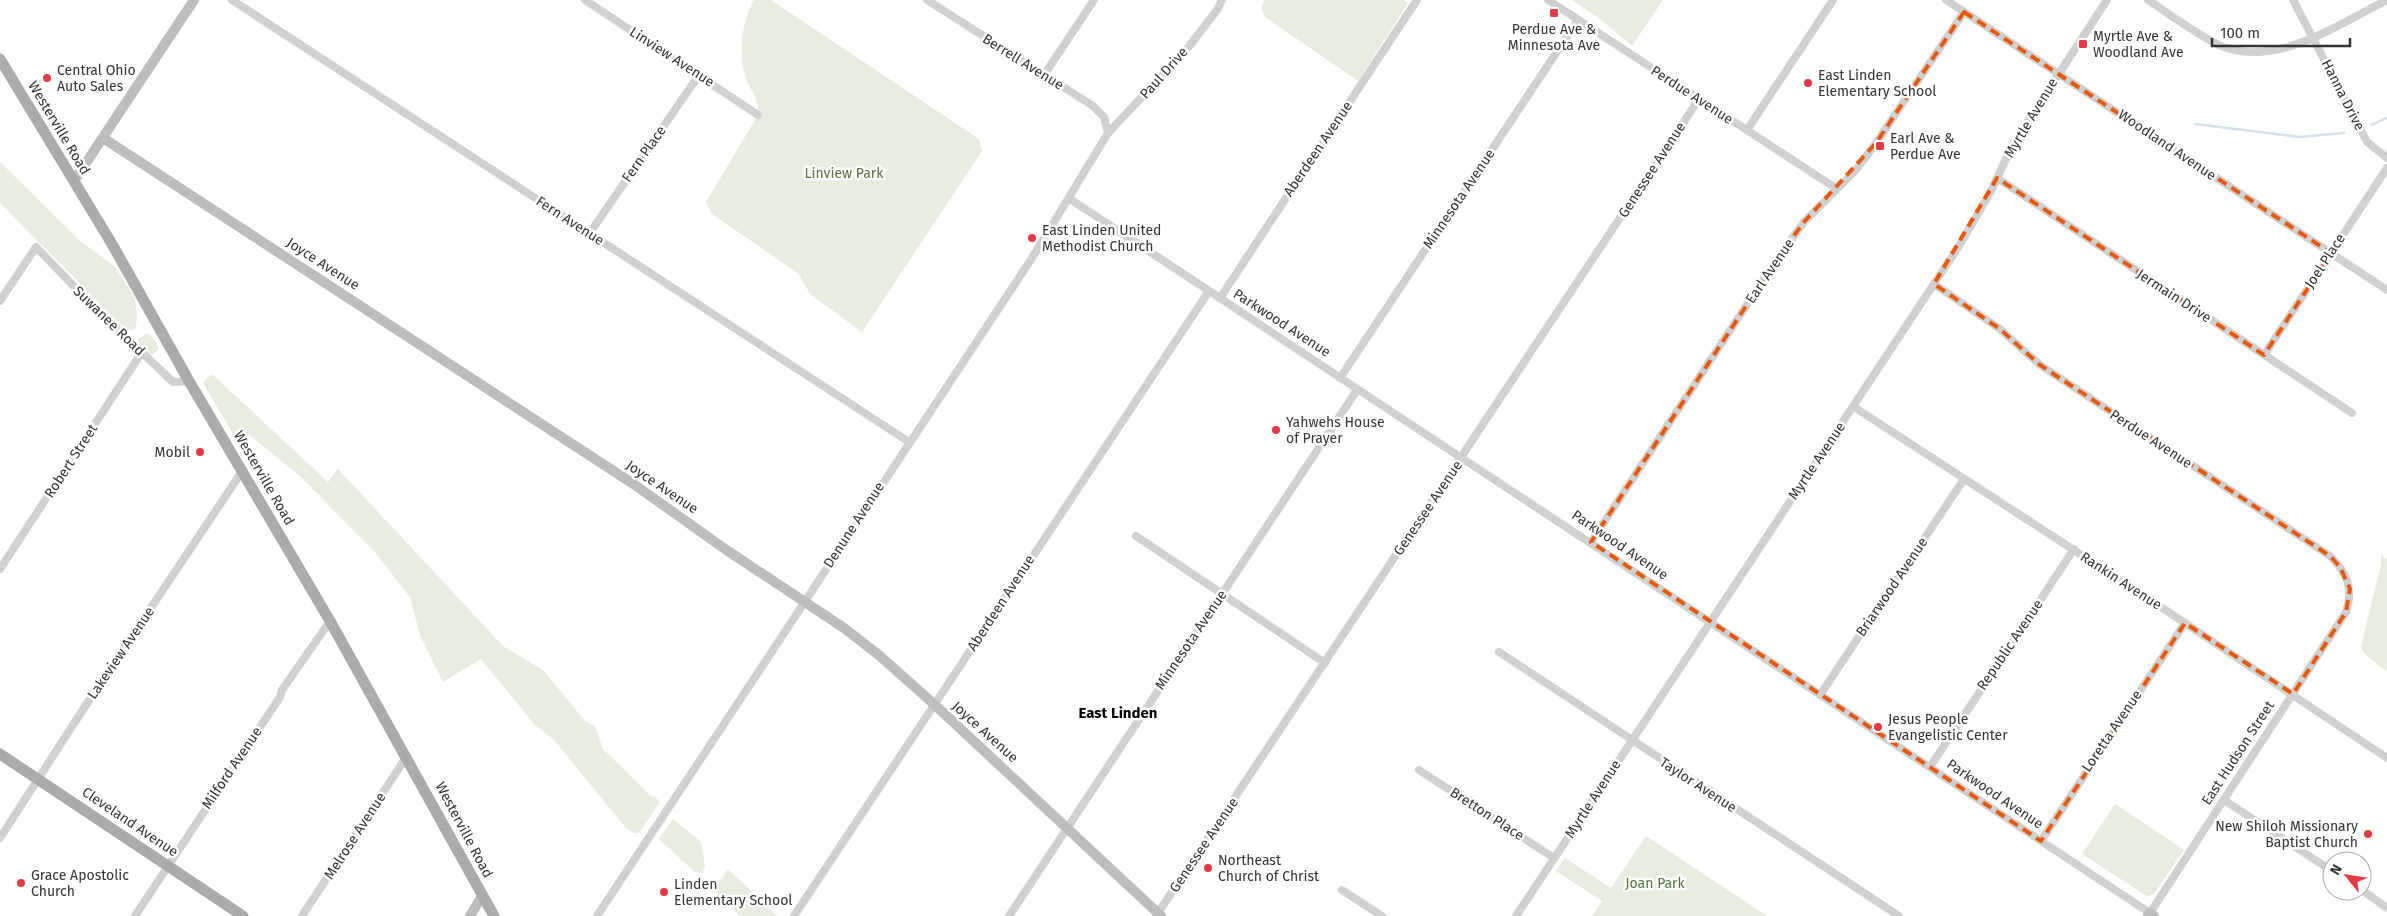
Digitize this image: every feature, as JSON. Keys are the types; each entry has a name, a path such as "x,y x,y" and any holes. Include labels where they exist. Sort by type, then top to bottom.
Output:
{"main road":[{"name":"Westerville Road","path":"0,59 74,181 189,381 243,470 407,756 494,916"},
{"name":"Cleveland Avenue","path":"0,754 243,916"}],"street":[{"path":"74,181 194,0"},
{"name":"Fern Avenue","path":"232,0 909,442"},
{"name":"Linview Avenue","path":"584,0 758,115"},
{"name":"Berrell Avenue","path":"927,0 1093,106 1104,117 1108,133"},
{"path":"1044,75 1094,0"},
{"name":"Paul Drive","path":"1108,133 1187,49 1217,10 1222,0"},
{"name":"Aberdeen Avenue","path":"1220,298 1417,0"},
{"name":"Perdue Avenue","path":"1548,0 1837,189"},
{"path":"1747,130 1833,0"},
{"name":"Woodland Avenue","path":"1946,0 2387,290"},
{"name":"Myrtle Avenue","path":"1516,916 1959,246 1997,178 2012,144 2107,0"},
{"path":"2148,0 2221,46 2256,54 2292,47 2387,0"},
{"name":"Hanna Drive","path":"2293,0 2367,142 2387,158"},
{"name":"Earl Avenue","path":"1591,542 1777,259 1804,222 1837,189 1876,143 1964,12"},
{"name":"Minnesota Avenue","path":"1340,378 1578,20"},
{"name":"Fern Place","path":"589,234 698,75"},
{"name":"Genessee Avenue","path":"1158,915 1699,99"},
{"name":"Denune Avenue","path":"597,916 1070,199 1108,133"},
{"name":"Joyce Avenue","path":"103,138 627,479 880,656 935,705 1158,915"},
{"name":"Joel Place","path":"2264,355 2387,168"},
{"name":"Jermain Drive","path":"1997,178 2352,413"},
{"name":"Parkwood Avenue","path":"1070,199 1357,390 1591,542 2151,915"},
{"name":"Suwanee Road","path":"0,301 36,246 173,382 189,381"},
{"name":"Perdue Avenue","path":"1934,284 2000,329 2040,365 2330,556 2346,575 2350,589 2349,604"},
{"name":"Aberdeen Avenue","path":"794,916 1209,291"},
{"name":"Robert Street","path":"0,569 142,352"},
{"name":"Minnesota Avenue","path":"1009,916 1357,390"},
{"name":"Rankin Avenue","path":"1854,407 2293,694 2387,758"},
{"name":"Lakeview Avenue","path":"0,838 82,711 243,470"},
{"name":"Briarwood Avenue","path":"1820,695 1964,478"},
{"path":"1136,536 1325,663"},
{"name":"Republic Avenue","path":"1930,767 2074,550"},
{"name":"East Hudson Street","path":"2151,915 2346,612 2349,604"},
{"name":"Milford Avenue","path":"135,916 280,697 282,690 330,621"},
{"name":"Loretta Avenue","path":"2041,841 2185,623"},
{"name":"Taylor Avenue","path":"1499,652 1899,916"},
{"name":"Melrose Avenue","path":"302,916 407,756"},
{"name":"Bretton Place","path":"1419,770 1554,858"},
{"path":"2224,800 2322,864"},
{"path":"1342,890 1382,916"},
{"path":"470,916 482,896"},
{"path":"2372,897 2387,908"}],"highlighted area":[{"path":"1964,12 2331,253 2264,355 1997,178 1934,284 2000,329 2040,365 2330,556 2340,567 2350,589 2346,612 2293,694 2185,623 2041,841 1591,542 1777,259 1804,222 1876,143"}],"green space":[{"name":"Linview Park","path":"754,0 771,0 979,139 982,151 862,332 810,294 799,274 712,214 706,202 758,115 757,102 748,83 742,62 743,30"},
{"path":"1264,0 1403,0 1408,3 1358,81 1265,17 1261,8"},
{"path":"1572,0 1663,0 1632,46 1599,18"},
{"path":"0,162 79,240 115,267 135,298 137,319 135,329 130,331 125,329 0,203"},
{"path":"148,333 159,349 152,355 137,342 139,338"},
{"path":"213,375 328,482 338,469 503,646 544,671 585,721 595,726 603,749 652,797 654,796 660,802 639,833 634,833 625,827 554,740 535,725 481,659 443,682 420,635 410,597 374,551 301,477 246,432 235,437 203,383 209,376"},
{"path":"2381,555 2387,559 2387,672 2363,652 2361,646 2381,565"},
{"path":"2115,804 2184,850 2153,895 2147,896 2082,854"},
{"path":"673,819 701,842 705,866 702,873 695,872 659,839"},
{"name":"Joan Park","path":"1646,836 1767,916 1592,916 1602,901 1556,871 1565,858 1611,888"},
{"path":"727,870 777,916 740,916 710,887 712,881 722,879"}],"waterway":[{"path":"2371,125 2387,118"},
{"path":"2195,124 2300,137 2344,133"}],"place":[{"name":"Perdue Ave & Minnesota Ave","path":"1554,13"},
{"name":"Myrtle Ave & Woodland Ave","path":"2083,44"},
{"name":"Central Ohio Auto Sales","path":"47,78"},
{"name":"East Linden Elementary School","path":"1808,83"},
{"name":"Earl Ave & Perdue Ave","path":"1880,146"},
{"name":"East Linden United Methodist Church","path":"1032,238"},
{"name":"Yahwehs House of Prayer","path":"1276,430"},
{"name":"Mobil","path":"200,452"},
{"name":"Jesus People Evangelistic Center","path":"1878,727"},
{"name":"New Shiloh Missionary Baptist Church","path":"2368,834"},
{"name":"Northeast Church of Christ","path":"1208,868"},
{"name":"Grace Apostolic Church","path":"21,883"},
{"name":"Linden Elementary School","path":"664,892"}],"district":[{"name":"East Linden","path":"1118,713"}]}
